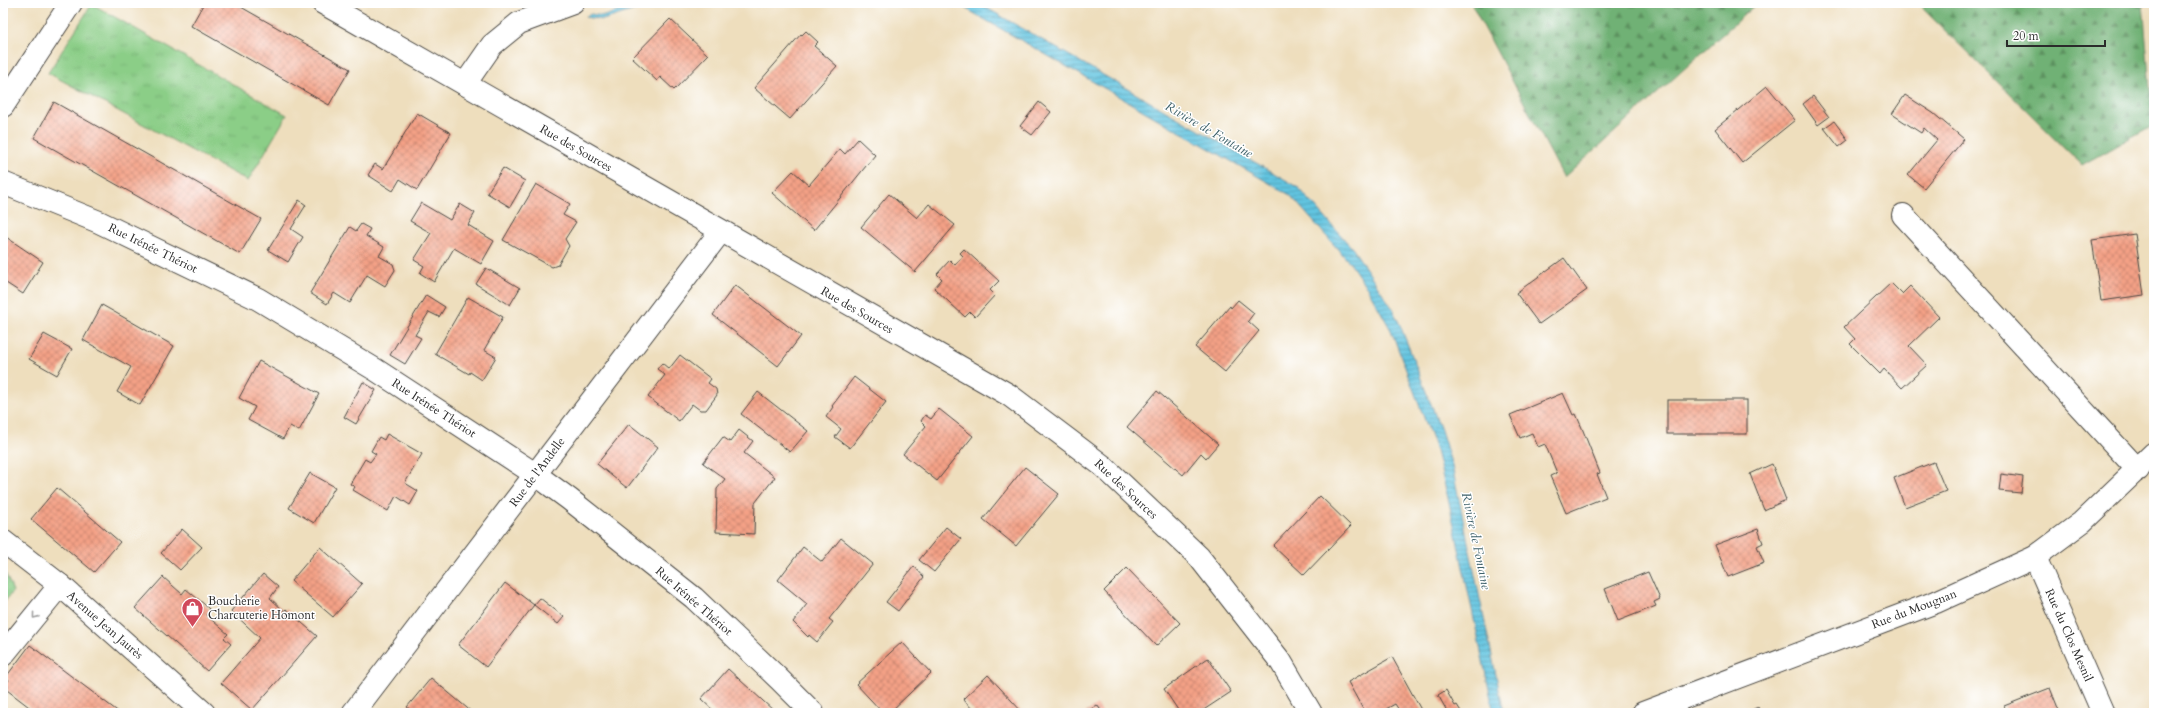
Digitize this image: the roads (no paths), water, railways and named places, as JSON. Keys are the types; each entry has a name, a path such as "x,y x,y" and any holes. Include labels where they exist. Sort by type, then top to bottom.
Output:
{"street":[{"path":"3,106 71,3"},
{"name":"Rue des Sources","path":"323,3 1009,396 1103,466 1199,557 1281,662 1311,713"},
{"path":"465,84 492,45 519,23 573,3"},
{"name":"Rue Irénée Thériot","path":"3,183 99,222 258,299 376,370 535,474 570,499 694,598 779,679 812,713"},
{"path":"1903,215 2138,470"},
{"name":"Rue de l'Andelle","path":"353,713 721,231"},
{"name":"Rue du Mougnan","path":"1643,713 1815,646 1936,602 2035,557 2082,522 2138,470 2154,453"},
{"name":"Avenue Jean Jaurès","path":"3,541 60,586 204,713"},
{"name":"Rue du Clos Mesnil","path":"2035,557 2103,713"},
{"path":"3,655 60,586"}],"water":[{"path":"644,3 657,3 603,20 585,17 591,14 604,16"},
{"path":"956,3 978,3 1298,187 1353,249 1391,306 1400,325 1441,430 1452,466 1504,713 1494,713 1449,502 1435,447 1391,330 1369,291 1350,263 1290,195"}],"place":[{"name":"Boucherie Charcuterie Homont","path":"193,628"}],"water label":[{"name":"Rivière de Fontaine","path":"1209,130"},
{"name":"Rivière de Fontaine","path":"1476,541"}]}
